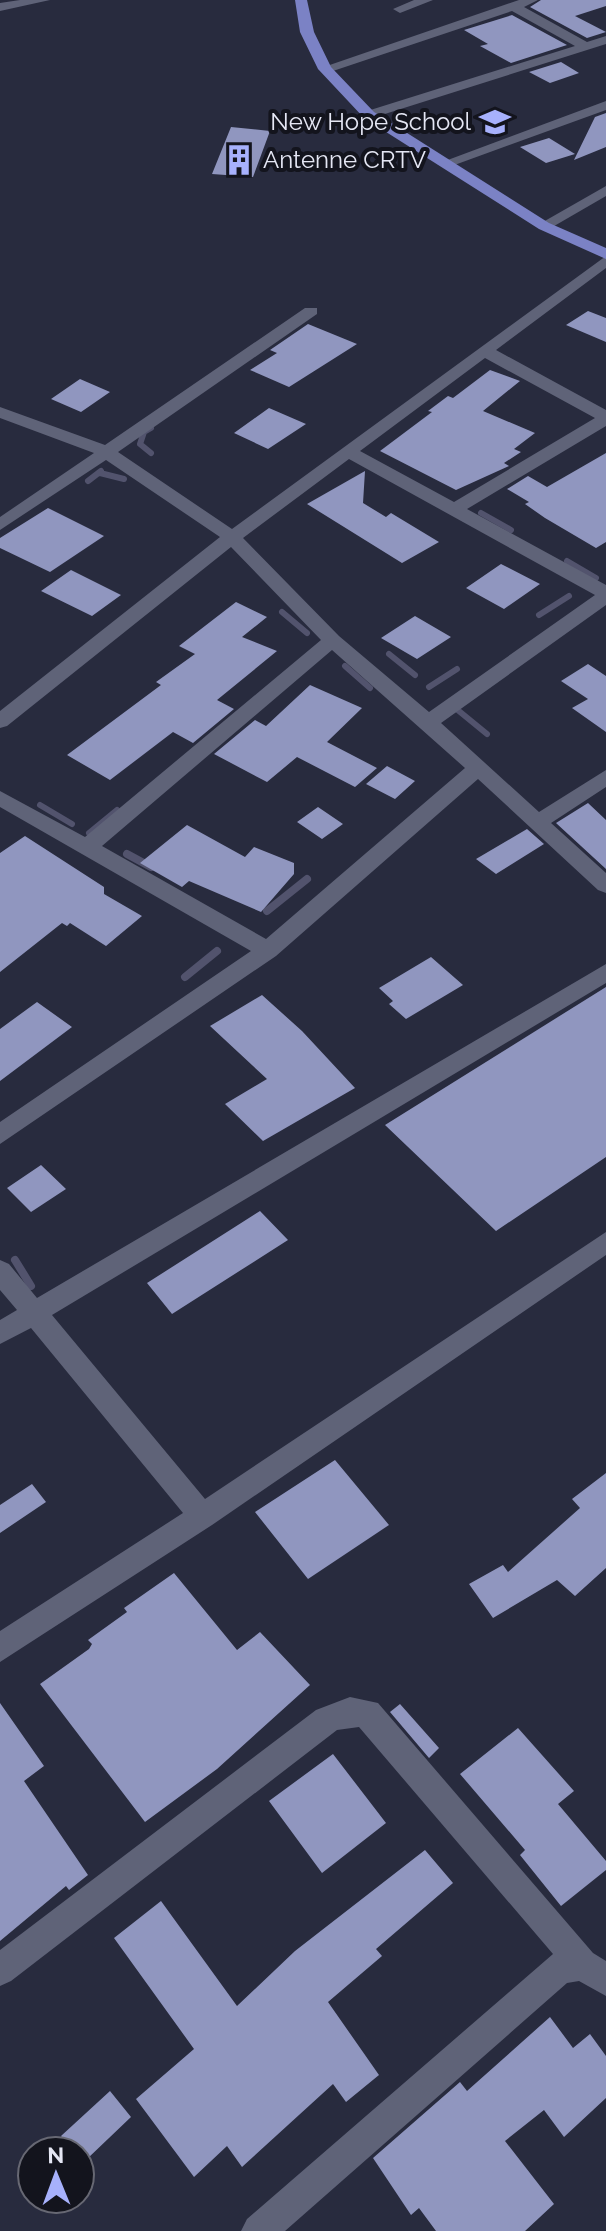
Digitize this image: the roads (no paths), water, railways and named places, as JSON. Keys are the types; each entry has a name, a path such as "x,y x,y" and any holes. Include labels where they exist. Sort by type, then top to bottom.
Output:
{"main road":[{"path":"301,0 307,32 325,69 369,115 544,226 606,254"}],"street":[{"path":"0,7 44,0"},
{"path":"400,9 427,0"},
{"path":"325,69 532,0"},
{"path":"513,6 587,47"},
{"path":"369,115 606,40"},
{"path":"444,164 606,105"},
{"path":"544,226 606,190"},
{"path":"0,721 232,537 606,261"},
{"path":"0,525 311,311"},
{"path":"485,351 606,418"},
{"path":"0,412 105,451 232,537 332,640 428,722 606,885"},
{"path":"454,509 606,418"},
{"path":"350,452 606,595 428,722"},
{"path":"86,848 332,640"},
{"path":"0,1135 268,950 478,768"},
{"path":"538,822 606,777"},
{"path":"0,798 268,950"},
{"path":"0,1333 606,972"},
{"path":"0,1648 202,1516 606,1242"},
{"path":"0,1271 202,1516"},
{"path":"0,1970 327,1720 350,1711 367,1713 599,1973"},
{"path":"259,2231 559,1968 599,1973"}],"waterway":[{"path":"151,428 144,432 140,444 151,453"},
{"path":"88,481 101,471"},
{"path":"100,473 124,479"},
{"path":"481,513 511,530"},
{"path":"567,561 596,578"},
{"path":"539,615 569,596"},
{"path":"282,612 307,633"},
{"path":"389,654 415,675"},
{"path":"345,666 370,688"},
{"path":"429,687 457,669"},
{"path":"454,707 487,734"},
{"path":"40,805 72,824"},
{"path":"89,833 117,810"},
{"path":"127,854 151,867"},
{"path":"267,911 307,879"},
{"path":"185,977 217,951"},
{"path":"15,1260 31,1286"}],"place":[{"name":"New Hope School","path":"495,122"},
{"name":"Antenne CRTV","path":"239,160"}]}
